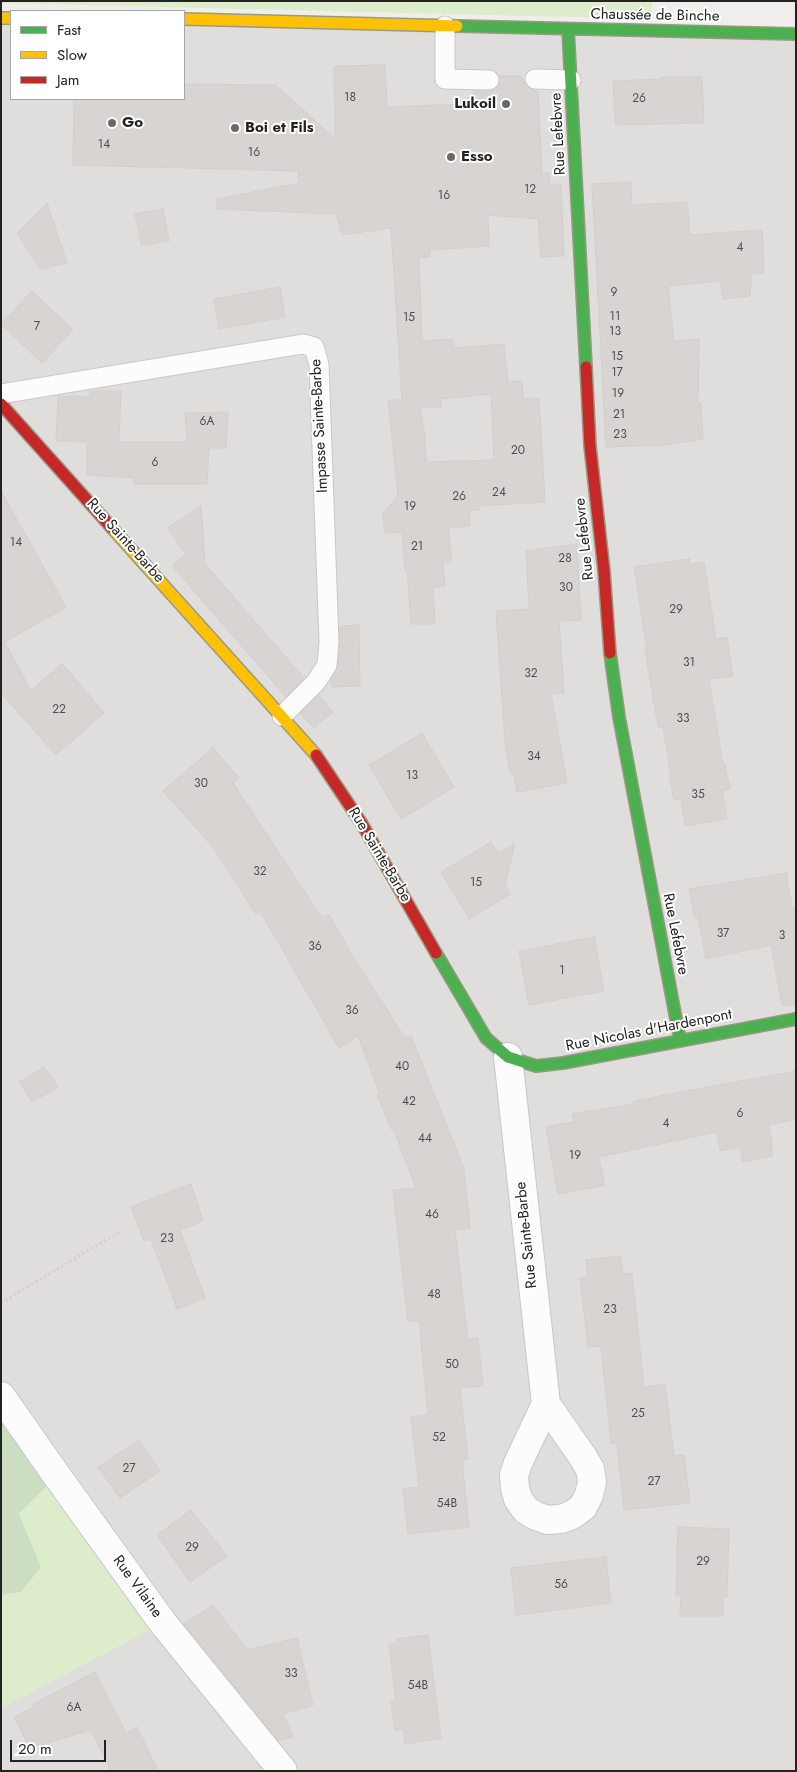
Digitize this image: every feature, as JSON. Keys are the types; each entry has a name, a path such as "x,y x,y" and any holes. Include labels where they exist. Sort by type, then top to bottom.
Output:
{"street":[{"name":"Chaussée de Binche","path":"185,20 796,34"},
{"name":"Rue Lefebvre","path":"568,29 590,446 604,571 608,637 619,717 680,1040"},
{"name":"Rue Sainte-Barbe","path":"1,404 316,756 362,824 461,998 486,1038 508,1057 546,1404"},
{"name":"Rue Nicolas d'Hardenpont","path":"508,1057 536,1066 563,1064 796,1019"},
{"name":"Rue Vilaine","path":"1,1396 163,1623 283,1771"}],"lane":[{"path":"445,26 445,79 489,80"},
{"path":"535,80 571,80"},
{"name":"Impasse Sainte-Barbe","path":"1,394 303,344 314,347 319,364 328,642 327,665 316,682 282,716"}],"path":[{"path":"1,1303 119,1232"}],"shaded area":[{"path":"1,18 10,18 10,100 185,100 185,19 796,34 796,1771 1,1771 1,1708 163,1622 1,1396"}],"green space":[{"path":"1,1 652,1 651,19 1,3"},
{"path":"1,1396 57,1476 19,1514 41,1567 21,1592 1,1595"},
{"path":"57,1476 163,1623 1,1708 1,1595 21,1592 41,1567 19,1514"}],"building":[{"path":"385,65 387,107 463,104 475,91 495,90 499,85 499,76 521,76 529,88 538,92 542,173 549,173 550,185 561,185 564,256 541,257 538,219 488,215 489,246 430,250 430,257 419,258 422,341 453,339 454,348 504,344 508,382 522,381 523,399 539,398 545,502 478,506 479,510 470,510 469,526 449,528 451,562 443,563 445,586 433,588 435,624 411,624 402,532 385,533 383,514 398,495 388,400 402,400 391,228 342,235 336,214 217,209 217,199 299,183 298,171 73,165 74,100 185,100 186,84 276,85 335,139 334,66","holes":["491,394 494,460 426,462 425,436 420,407 441,407 440,399"]},
{"path":"662,77 702,77 704,123 615,125 613,81 663,79"},
{"path":"631,182 632,205 687,202 690,235 762,230 764,273 752,274 750,296 723,299 720,281 668,286 674,341 699,339 698,403 701,403 703,439 665,445 606,447 592,184"},
{"path":"47,203 67,263 40,269 17,233"},
{"path":"163,209 169,241 142,246 135,214"},
{"path":"280,287 285,317 219,329 214,299"},
{"path":"32,291 73,330 42,363 1,324"},
{"path":"90,391 121,391 119,442 187,442 185,413 228,412 226,448 209,448 207,484 134,484 134,478 87,475 87,442 56,441 58,396 90,397"},
{"path":"1,491 66,607 5,642 31,691 62,663 104,713 56,755 1,693"},
{"path":"201,506 205,564 304,678 286,697 174,568 173,565 186,554 167,528"},
{"path":"577,544 581,620 559,621 564,693 551,694 567,783 517,792 513,771 510,772 505,743 496,611 529,609 526,551"},
{"path":"689,559 690,564 704,562 716,639 727,637 733,676 709,679 723,765 725,765 730,789 722,791 727,819 685,826 681,799 674,800 663,727 658,727 634,567"},
{"path":"359,625 360,686 331,687 331,680 338,666 340,626"},
{"path":"318,695 333,712 314,728 300,713"},
{"path":"422,733 454,787 401,819 369,765"},
{"path":"213,748 239,778 233,783 322,918 329,914 350,952 405,1038 411,1036 464,1169 470,1228 455,1230 468,1339 478,1338 483,1386 460,1388 468,1459 462,1460 469,1527 408,1534 403,1489 419,1487 411,1417 428,1415 419,1320 408,1322 393,1190 416,1188 393,1128 391,1129 377,1095 380,1094 358,1036 339,1048 260,911 256,914 212,846 163,791"},
{"path":"491,842 498,854 515,843 505,885 510,894 469,919 441,872"},
{"path":"786,873 792,907 796,906 796,1004 782,1006 771,945 706,959 698,917 695,917 689,889"},
{"path":"594,937 604,991 529,1005 519,951"},
{"path":"44,1067 58,1087 32,1102 19,1082"},
{"path":"796,1071 796,1119 768,1125 772,1141 772,1156 743,1162 740,1147 720,1151 717,1132 599,1157 605,1185 558,1194 546,1127 574,1122 572,1114 634,1104 633,1102 664,1095"},
{"path":"191,1184 203,1221 180,1230 205,1298 177,1309 151,1239 144,1241 131,1207"},
{"path":"620,1256 623,1274 632,1273 644,1387 665,1384 674,1456 684,1455 690,1503 624,1510 617,1443 611,1444 601,1346 588,1347 580,1278 588,1277 586,1260"},
{"path":"139,1440 160,1471 120,1498 98,1467"},
{"path":"191,1510 227,1556 190,1582 157,1535"},
{"path":"678,1527 729,1529 727,1597 723,1597 723,1616 680,1616 681,1596 676,1596"},
{"path":"606,1557 611,1603 516,1615 511,1568"},
{"path":"213,1605 247,1650 297,1638 313,1705 283,1714 293,1737 278,1740 184,1624"},
{"path":"428,1635 441,1738 405,1744 403,1729 395,1731 391,1702 396,1701 389,1645 397,1643 396,1639"},
{"path":"95,1672 126,1733 137,1727 158,1771 111,1771 91,1730 30,1748 14,1717 34,1707 33,1704"}],"traffic: fast":[{"path":"457,26 796,34"},
{"path":"568,29 586,367"},
{"path":"610,653 619,717 680,1040"},
{"path":"436,953 486,1038 508,1057 536,1066 563,1063 796,1019"}],"traffic: slow":[{"path":"1,18 10,18"},
{"path":"185,19 457,26"},
{"path":"112,528 316,755"}],"traffic: jam":[{"path":"586,367 590,446 604,571 610,653"},
{"path":"1,404 112,528"},
{"path":"316,755 362,824 436,953"}],"place":[{"name":"Lukoil","path":"506,104"},
{"name":"Go","path":"112,123"},
{"name":"Boi et Fils","path":"235,128"},
{"name":"Esso","path":"451,157"}]}
